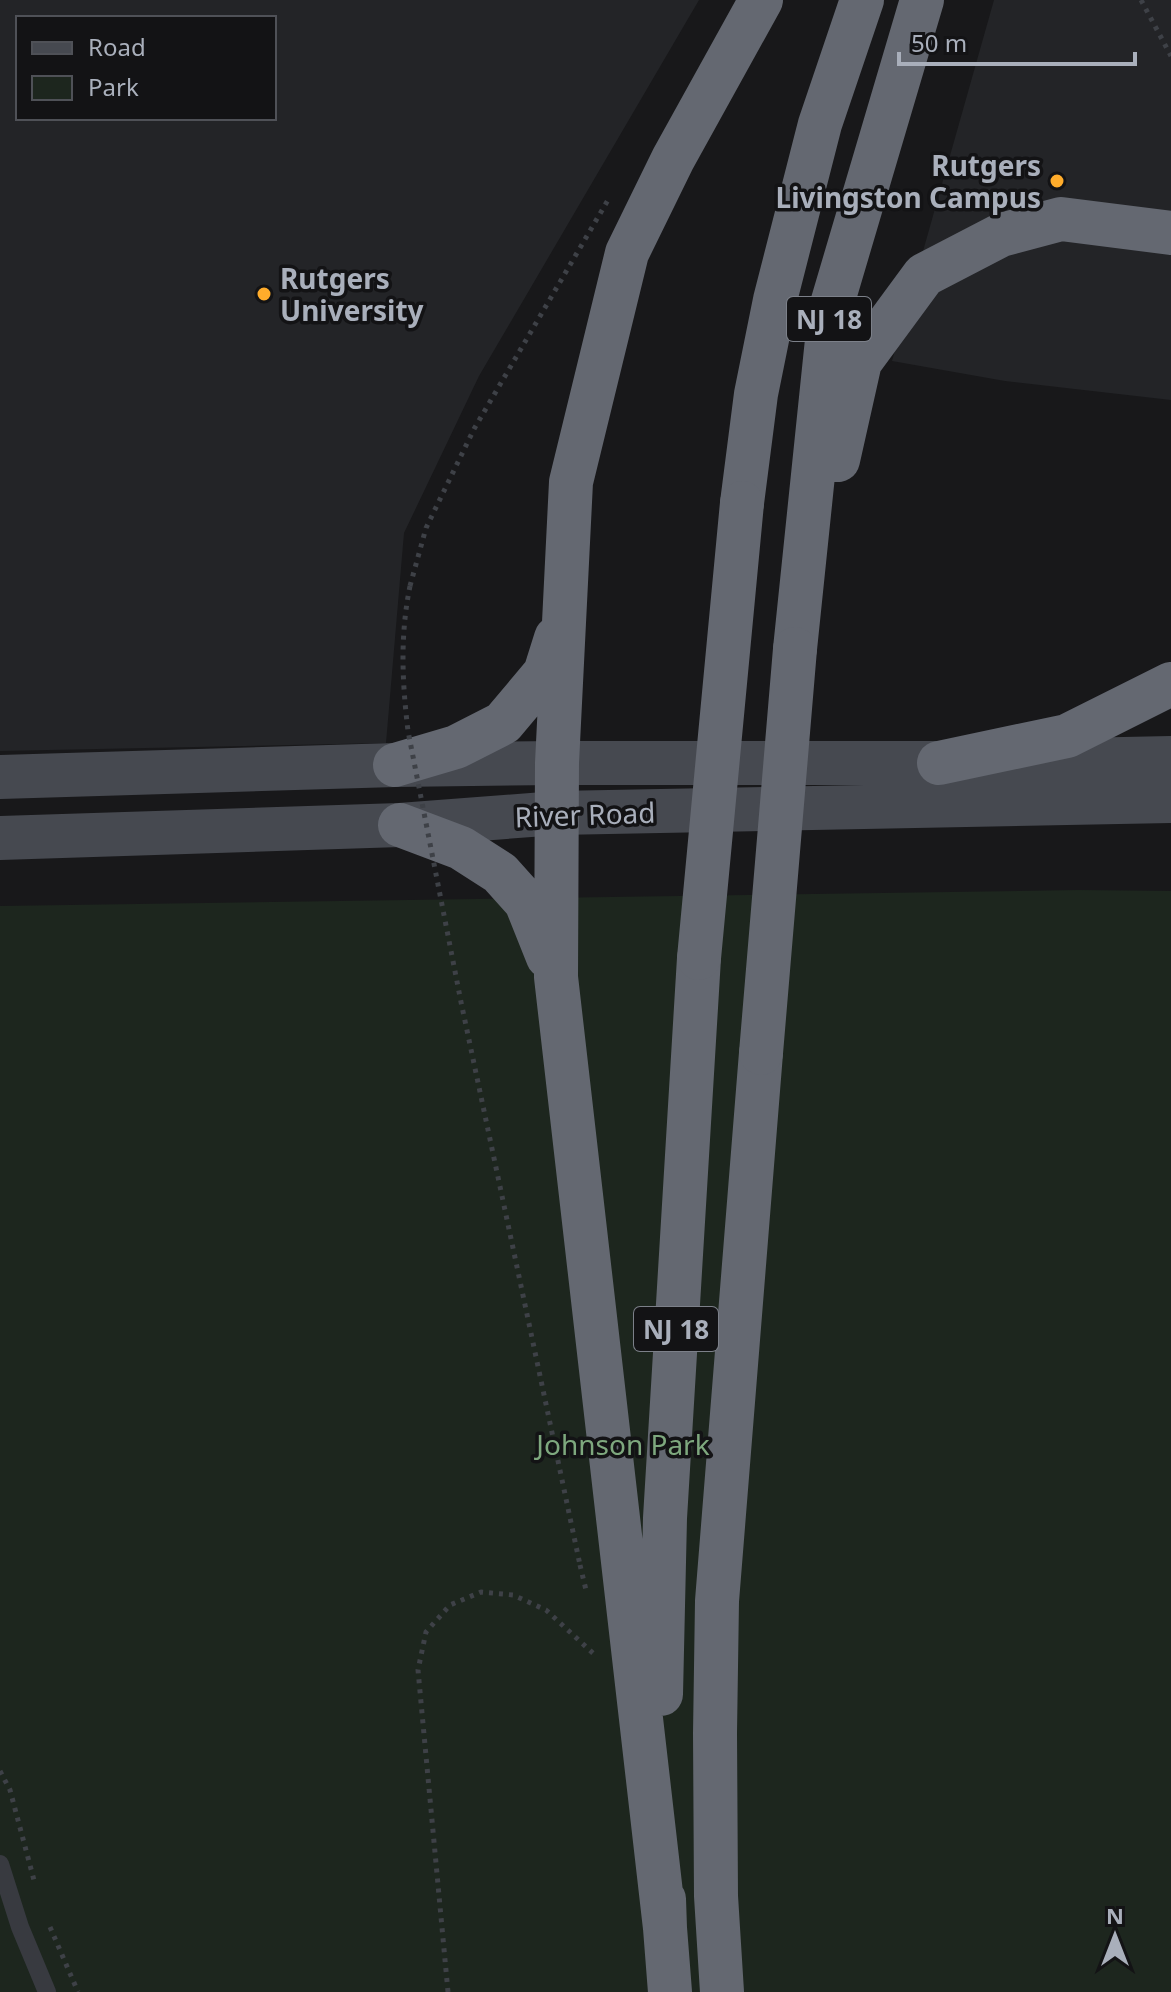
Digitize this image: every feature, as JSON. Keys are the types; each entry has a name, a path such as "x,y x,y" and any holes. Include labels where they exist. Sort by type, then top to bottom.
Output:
{"highway":[{"path":"670,1992 650,1701 556,977 557,763 571,482 627,253 673,159 761,0"},
{"name":"NJ 18","path":"650,1701 665,1518 699,958 742,503 756,394 775,300 820,124 862,0"},
{"name":"NJ 18","path":"722,1992 716,1896 717,1601 795,649 830,311 922,0"},
{"path":"795,649 860,362 924,275 1001,235 1061,219 1171,233"},
{"path":"395,765 456,747 503,723 545,673 564,613"},
{"path":"939,763 1067,736 1171,684"},
{"path":"400,825 461,848 500,873 526,902 556,977"}],"main road":[{"name":"River Road","path":"0,777 395,765 939,763 1171,758"},
{"name":"River Road","path":"0,838 400,825 557,813 1171,801"}],"lane":[{"path":"0,1864 20,1927 47,1992"}],"path":[{"path":"1141,0 1171,56"},
{"path":"580,1565 458,988 408,731 402,642 410,586 426,528 474,429 615,189"},
{"path":"448,1992 418,1670 426,1632 450,1605 481,1592 513,1595 546,1610 601,1660"},
{"path":"0,1771 10,1790 38,1892"},
{"path":"48,1921 78,1992"}],"shaded area":[{"name":"Rutgers University","path":"0,0 699,0 479,376 404,533 386,743 0,751"},
{"name":"Rutgers Livingston Campus","path":"994,0 1171,0 1171,400 1005,381 892,361"}],"green space":[{"name":"Johnson Park","path":"1171,891 1171,1992 0,1992 0,906"}],"place":[{"name":"Rutgers Livingston Campus","path":"1057,181"},
{"name":"Rutgers University","path":"264,294"}]}
